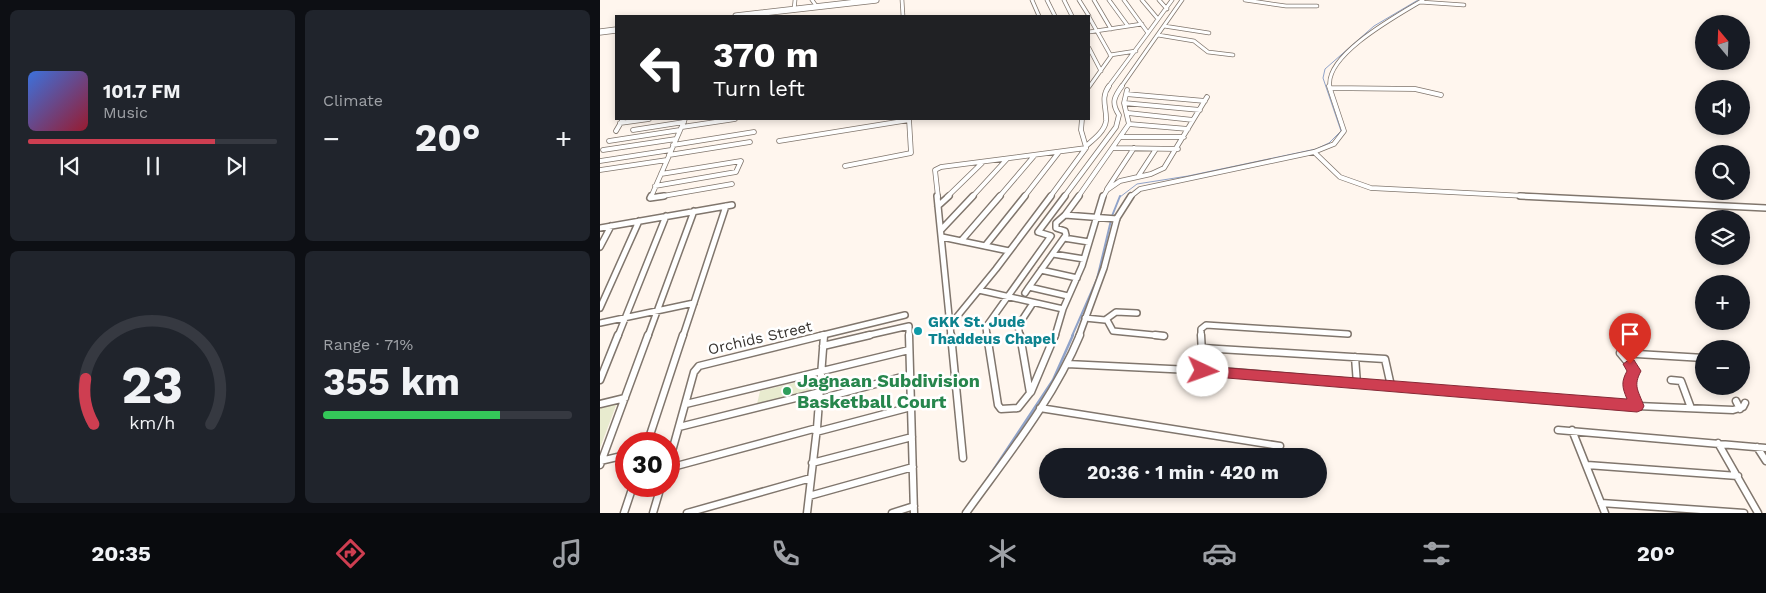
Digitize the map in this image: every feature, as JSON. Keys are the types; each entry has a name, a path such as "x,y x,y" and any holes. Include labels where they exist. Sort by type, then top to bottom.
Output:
{"highway":[{"path":"746,15 876,0"},
{"path":"600,32 615,30"}],"street":[{"path":"794,10 795,0"},
{"path":"812,0 817,4 816,7"},
{"path":"902,0 903,15"},
{"path":"1032,0 1039,15"},
{"path":"1047,0 1054,15"},
{"path":"1064,0 1072,15"},
{"path":"1079,0 1088,15"},
{"path":"1094,0 1111,29"},
{"path":"1109,0 1128,26"},
{"path":"1124,0 1148,33"},
{"path":"1142,0 1158,19"},
{"path":"1159,0 1167,9"},
{"path":"951,324 1009,251 1086,147 1099,134 1106,122 1103,102 1107,89 1172,0"},
{"path":"1134,148 1114,178 1095,218 1077,278 1068,296 1052,345 1030,393 1018,408 1008,410 998,407 986,327 1051,236 1038,232 1116,127 1119,115 1114,107 1114,97 1182,0"},
{"path":"1245,0 1286,6 1317,6"},
{"path":"966,513 1040,408 1067,364 1104,271 1116,219 1125,200 1140,189 1314,152 1334,144 1344,131 1330,88 1331,69 1368,36 1422,1 1464,5"},
{"path":"1286,6 1296,12"},
{"path":"1154,14 1162,13"},
{"path":"1090,18 1110,55"},
{"path":"1090,32 1142,24 1155,24"},
{"path":"1164,26 1209,33"},
{"path":"1158,35 1194,41 1199,43 1204,50 1233,56"},
{"path":"1090,50 1101,71"},
{"path":"1110,55 1136,51"},
{"path":"1090,85 1110,55"},
{"path":"1330,88 1415,89 1441,95"},
{"path":"1025,293 1064,238 1066,232 1055,225 1065,215 1114,148 1128,124 1128,113 1124,103 1126,92 1206,99 1178,148 1161,171 1139,175 1108,190"},
{"path":"1124,103 1200,110"},
{"path":"1128,113 1194,120"},
{"path":"616,131 622,121 636,120"},
{"path":"633,130 725,120"},
{"path":"779,141 909,120 911,153 845,166"},
{"path":"1082,120 1081,130 1086,147"},
{"path":"683,124 651,199 732,184"},
{"path":"609,141 683,124"},
{"path":"1128,124 1188,130"},
{"path":"600,161 754,132"},
{"path":"1121,137 1184,137"},
{"path":"603,150 676,139"},
{"path":"600,170 750,142"},
{"path":"963,458 936,169 1086,147"},
{"path":"1114,148 1178,148"},
{"path":"1139,175 1156,149"},
{"path":"985,246 1059,152"},
{"path":"1314,152 1340,177 1371,188 1766,208"},
{"path":"961,241 1034,155"},
{"path":"941,230 1008,159"},
{"path":"655,186 735,173 738,171 741,161 661,174"},
{"path":"938,206 982,162"},
{"path":"1114,178 1124,181"},
{"path":"600,228 729,206 651,432"},
{"path":"601,462 694,212"},
{"path":"1065,215 1116,219"},
{"path":"600,380 666,216"},
{"path":"600,308 639,221"},
{"path":"600,248 611,226"},
{"path":"942,237 1009,251"},
{"path":"1064,238 1089,242"},
{"path":"1053,254 1084,259"},
{"path":"1042,270 1077,278"},
{"path":"1029,287 1068,296"},
{"path":"979,290 1063,310"},
{"path":"600,323 694,303"},
{"path":"1030,393 1018,326 1033,303"},
{"path":"1085,318 1107,320 1116,312 1137,314"},
{"name":"Orchids Street","path":"686,404 694,372 701,364 824,336 827,332 905,315"},
{"path":"1107,320 1110,328 1113,330 1164,336"},
{"path":"1203,371 1201,329 1206,325 1348,334"},
{"path":"824,346 909,326 914,510 892,513"},
{"path":"807,513 817,430 824,336"},
{"path":"1202,348 1385,359 1391,386"},
{"path":"678,432 686,404 909,350"},
{"path":"1637,406 1629,384 1634,370 1620,353 1695,357"},
{"path":"1355,357 1357,384"},
{"path":"1067,364 1203,371 1637,406 1691,408 1742,406 1736,400"},
{"path":"680,427 909,375"},
{"path":"1671,380 1681,381 1691,408"},
{"path":"600,404 625,398"},
{"path":"680,465 910,407"},
{"path":"1040,408 1280,446"},
{"path":"1558,430 1766,448"},
{"path":"1572,430 1605,513"},
{"path":"812,463 912,437"},
{"path":"1718,444 1758,513"},
{"path":"1757,447 1766,461"},
{"path":"601,462 615,458"},
{"path":"1587,465 1738,476"},
{"path":"809,496 913,468"},
{"path":"687,513 811,478"},
{"path":"624,513 629,497"},
{"path":"652,513 657,497"},
{"path":"1601,503 1744,513"}],"green space":[{"name":"Jagnaan Subdivision Basketball Court","path":"815,378 815,390 757,404 760,391"},
{"path":"617,403 600,448 600,407"}],"waterway":[{"path":"1120,197 1137,184 1188,176 1316,149 1329,143 1341,131 1323,78 1325,69 1374,26 1418,0"},
{"path":"1072,336 1097,279 1112,216 1120,196"},
{"path":"986,481 1053,380 1073,335"}],"place":[{"name":"GKK St. Jude Thaddeus Chapel","path":"918,331"},
{"name":"Jagnaan Subdivision Basketball Court","path":"787,391"}],"route":[{"path":"1203,371 1637,406 1629,386 1629,381 1634,371 1630,364"}]}
